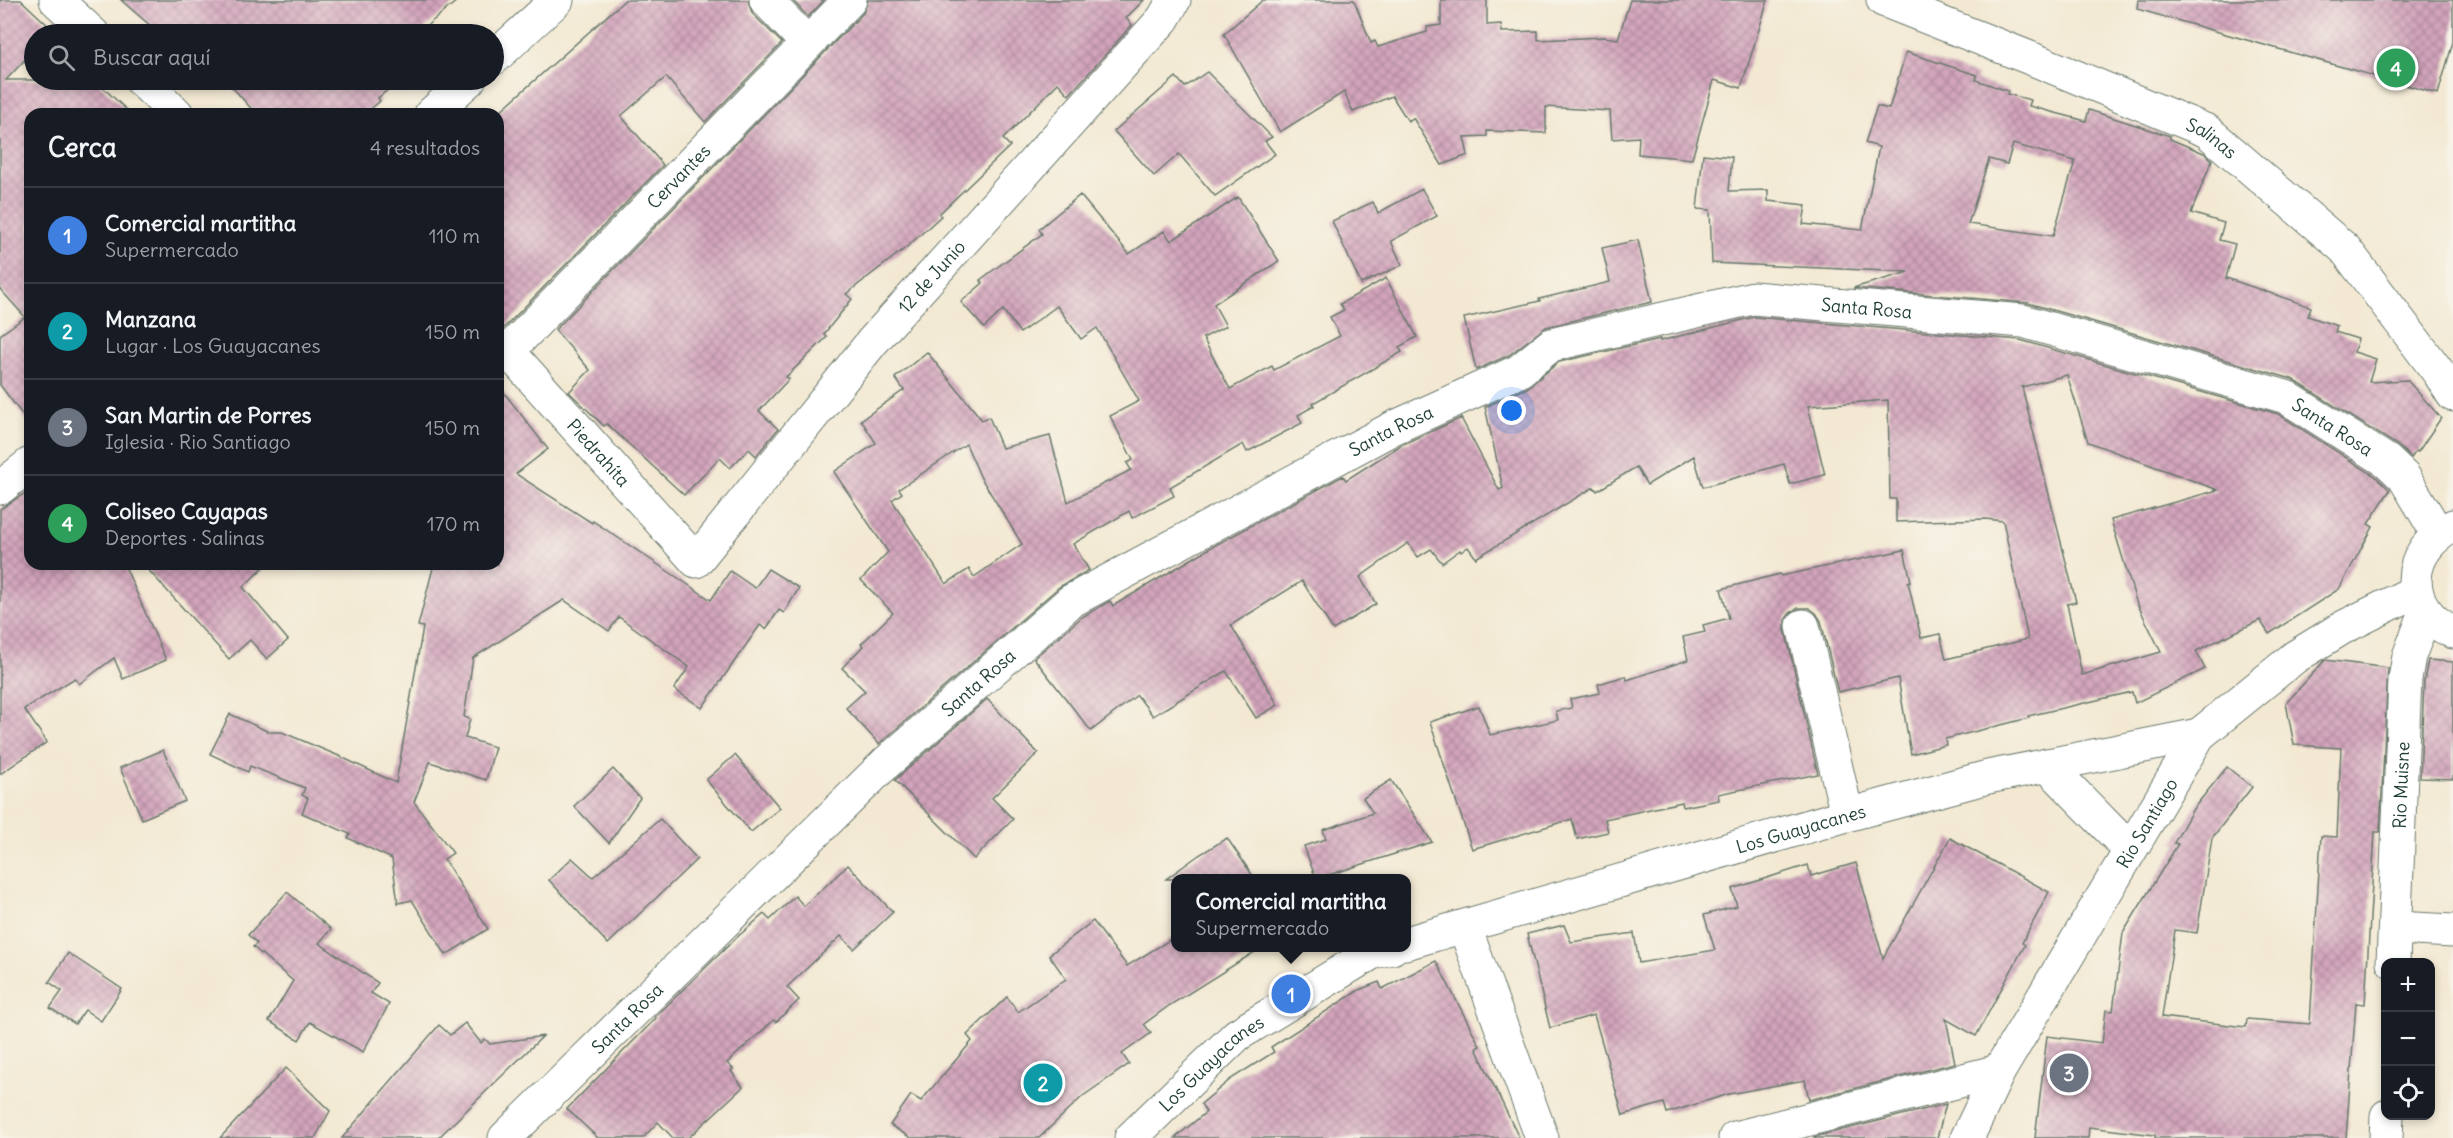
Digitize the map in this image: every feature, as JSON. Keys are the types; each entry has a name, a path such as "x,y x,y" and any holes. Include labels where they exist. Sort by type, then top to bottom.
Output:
{"street":[{"path":"56,0 82,24"},
{"path":"504,49 557,0"},
{"path":"766,0 807,43"},
{"name":"Cervantes","path":"504,348 850,0"},
{"name":"12 de Junio","path":"696,561 872,342 1163,19 1174,0"},
{"name":"Salinas","path":"1883,0 2207,131 2345,249 2439,372 2453,395"},
{"path":"152,90 171,108"},
{"path":"438,108 458,90"},
{"name":"Santa Rosa","path":"505,1138 886,763 1071,601 1393,428 1519,371 1551,345 1753,298 2023,321 2286,397 2387,461 2404,477 2445,530"},
{"name":"Piedrahíta","path":"504,350 696,561"},
{"path":"0,488 24,469"},
{"name":"Rio Muisne","path":"2393,958 2405,679 2421,602 2415,570 2423,550 2445,530"},
{"path":"2421,602 2438,624 2453,632"},
{"name":"Rio Santiago","path":"1967,1138 2000,1071 2199,735 2295,657 2342,628 2421,602"},
{"path":"1803,626 1847,815"},
{"name":"Los Guayacanes","path":"1411,943 1847,815 1988,777 2199,735"},
{"path":"2047,765 2130,850"},
{"path":"1465,928 1542,1138"},
{"path":"2395,928 2453,931"},
{"name":"Los Guayacanes","path":"1131,1138 1237,1035 1373,952"},
{"path":"1735,1138 2000,1071"},
{"path":"2386,1138 2387,1120"}],"building":[{"path":"0,0 21,0 47,24 24,24 24,61 6,80 24,80 24,90 106,90 125,108 24,108 24,316 0,289"},
{"path":"121,0 458,0 429,24 149,24"},
{"path":"625,0 748,0 752,13 782,43 705,122 666,77 621,116 663,165 504,328 504,108"},
{"path":"792,0 824,0 808,17"},
{"path":"868,0 1144,0 1126,18 1132,25 1069,95 1058,83 1003,139 1010,146 939,214 941,216 908,246 846,294 852,299 824,334 827,337 786,377 789,379 759,411 778,429 756,456 749,449 730,468 720,458 684,495 607,424 604,426 569,392 590,370 555,330 863,13"},
{"path":"1263,0 1354,0 1371,43 1375,41 1378,47 1427,32 1427,27 1441,25 1441,0 1487,0 1487,25 1501,24 1502,32 1538,31 1538,40 1605,37 1618,39 1630,0 1768,0 1741,88 1714,80 1692,159 1638,154 1639,137 1612,139 1610,111 1546,107 1546,133 1487,131 1487,136 1464,137 1468,155 1442,165 1413,118 1408,121 1392,96 1353,112 1344,92 1280,132 1224,34"},
{"path":"2138,0 2453,0 2453,42 2438,94 2137,9"},
{"path":"1906,52 1977,75 1976,80 2008,91 2007,94 2031,100 2029,106 2086,121 2089,110 2170,136 2170,139 2206,154 2212,160 2191,213 2224,223 2219,240 2235,244 2226,278 2311,307 2308,316 2337,326 2335,332 2358,339 2354,352 2376,359 2369,382 2407,380 2441,418 2418,452 2416,451 2411,458 2397,445 2292,379 2028,303 1853,288 1909,272 1712,263 1710,210 1697,209 1703,154 1732,157 1729,191 1768,190 1768,201 1806,205 1803,224 1862,230 1879,147 1865,143 1877,106 1889,109","holes":["2013,144 2075,161 2053,236 1968,224 1989,159 2007,164"]},
{"path":"1207,72 1272,137 1265,141 1275,154 1215,196 1179,154 1154,176 1114,131 1176,77 1185,87"},
{"path":"235,90 388,90 378,98 380,101 372,108 251,108"},
{"path":"1422,189 1437,216 1391,241 1402,265 1361,284 1332,221 1373,202 1378,213"},
{"path":"1080,195 1129,254 1164,231 1171,241 1238,197 1279,261 1214,304 1226,326 1203,338 1230,389 1272,366 1274,370 1340,336 1330,317 1344,310 1340,304 1386,278 1417,337 1399,347 1402,352 1313,403 1314,406 1298,415 1302,423 1247,452 1243,444 1170,487 1174,496 1132,518 1129,511 1073,544 1089,570 1059,587 879,744 846,708 865,691 842,668 863,646 861,644 893,613 861,580 888,552 834,472 876,443 861,420 904,390 895,378 927,352 982,420 989,417 1002,448 1050,436 1068,502 1131,470 1127,463 1133,460 1110,416 1139,401 1097,328 1081,339 1057,306 1020,333 1003,310 984,328 961,302 983,283 980,280 1042,234 1039,229","holes":["966,444 981,478 1022,544 974,577 969,569 946,584 892,500 902,493 899,489"]},
{"path":"1638,240 1652,302 1546,327 1509,355 1476,370 1464,318 1610,282 1602,248"},
{"path":"1754,317 2020,340 2278,414 2375,476 2390,490 2368,524 2373,527 2339,589 2269,634 2260,620 2196,651 2205,669 2135,703 2132,692 2028,716 2029,718 1945,739 1946,745 1911,754 1898,678 1838,692 1821,621 1809,608 1798,608 1785,620 1785,630 1818,774 1718,794 1719,800 1683,807 1682,802 1605,819 1608,832 1577,839 1572,819 1472,849 1430,722 1479,706 1490,735 1558,720 1556,711 1572,708 1570,699 1600,693 1598,684 1626,676 1627,680 1688,660 1683,637 1705,632 1703,625 1729,618 1721,589 1780,574 1781,576 1904,550 1911,581 1908,582 1921,638 1940,634 1946,659 2028,639 2003,521 1985,519 1896,522 1896,499 1890,499 1888,400 1808,406 1825,475 1790,484 1784,464 1703,487 1694,456 1647,485 1636,467 1597,491 1594,487 1476,558 1468,547 1442,563 1431,549 1418,557 1408,543 1360,577 1376,604 1333,630 1302,581 1231,625 1278,705 1256,718 1226,671 1153,716 1137,695 1091,731 1034,658 1082,617 1110,601 1113,606 1210,548 1343,476 1346,480 1401,445 1461,418 1499,490 1503,488 1485,407 1527,388 1559,362 1660,339 1660,341","holes":["2067,375 2088,442 2218,490 2111,520 2136,601 2161,652 2082,675 2067,604 2076,602 2022,387"]},
{"path":"24,318 24,417 0,385 0,335"},
{"path":"504,393 548,449 516,474 592,523 593,521 711,600 730,571 755,588 768,569 799,588 784,613 779,610 766,629 760,625 702,708 674,689 689,667 619,617 609,631 564,600 473,658 464,717 470,719 465,738 495,747 486,780 430,762 414,802 453,853 444,859 488,929 446,955 412,900 398,903 392,859 348,838 350,834 302,813 308,798 302,795 305,788 250,766 248,772 210,754 230,714 269,732 282,732 396,783 423,627 418,626 432,570 504,570"},
{"path":"24,494 24,570 127,570 166,660 123,679 114,658 79,684 75,678 24,709 47,742 0,774 0,509"},
{"path":"148,570 261,570 243,587 288,640 267,659 250,640 229,659"},
{"path":"2325,660 2388,668 2380,832 2375,832 2365,1004 2356,1003 2346,1138 2155,1138 2155,1135 2089,1127 2088,1138 2035,1138 2047,1036 2102,1043 2106,1010 2113,1011 2123,933 2178,844 2174,843 2193,809 2227,767 2252,787 2212,838 2197,933 2175,930 2162,1017 2246,1027 2247,1019 2310,1024 2321,836 2337,837 2341,748 2294,745 2286,703"},
{"path":"2428,660 2453,662 2453,779 2420,778 2424,681"},
{"path":"987,699 1038,753 992,798 1013,819 974,859 895,780"},
{"path":"163,750 185,801 142,819 120,768"},
{"path":"735,755 780,808 751,832 706,780"},
{"path":"613,769 640,798 609,843 574,806"},
{"path":"1391,780 1432,842 1332,874 1314,874 1304,846 1326,839 1323,830 1373,813 1363,798"},
{"path":"660,819 697,859 608,944 549,880 572,858 593,877"},
{"path":"1227,838 1252,874 1173,874"},
{"path":"1950,838 2049,892 2022,943 2025,945 1976,1036 1946,1019 1955,1063 1809,1100 1805,1080 1729,1094 1667,1113 1664,1103 1623,1115 1594,1015 1550,1028 1527,934 1564,925 1571,942 1634,933 1639,963 1715,950 1704,915 1737,906 1732,889 1808,865 1811,876 1856,863 1883,958"},
{"path":"848,865 893,912 854,949 841,936 787,987 799,1000 727,1063 743,1087 688,1138 673,1138 658,1122 643,1138 598,1138 567,1109 655,1017 735,939 764,914 770,920 795,896 804,906"},
{"path":"287,892 331,929 319,943 378,983 371,993 389,1004 363,1052 310,1022 299,1040 269,1021 293,981 253,947 257,943 248,935"},
{"path":"1093,921 1127,966 1171,939 1171,952 1255,952 1144,1024 1151,1033 1122,1054 1129,1064 1083,1096 1039,1138 911,1138 890,1125 911,1095 921,1101 972,1041 967,1035 1007,997 1018,1012 1066,979 1049,955"},
{"path":"68,953 122,989 101,1021 85,1010 75,1024 50,1008 62,991 49,982"},
{"path":"1436,961 1480,1046 1476,1048 1519,1138 1175,1138 1206,1112 1201,1104 1231,1079 1274,1052 1271,1047 1359,990 1379,982 1382,989"},
{"path":"465,1023 481,1043 485,1039 490,1044 543,1036 438,1138 342,1138 439,1025 450,1035"},
{"path":"286,1068 330,1111 315,1138 220,1138"},
{"path":"1946,1104 1937,1138 1814,1137"}],"place":[{"name":"Coliseo Cayapas","path":"2396,68"},
{"name":"Comercial martitha","path":"1291,994"},
{"name":"San Martin de Porres","path":"2069,1073"},
{"name":"Manzana","path":"1043,1083"}]}
